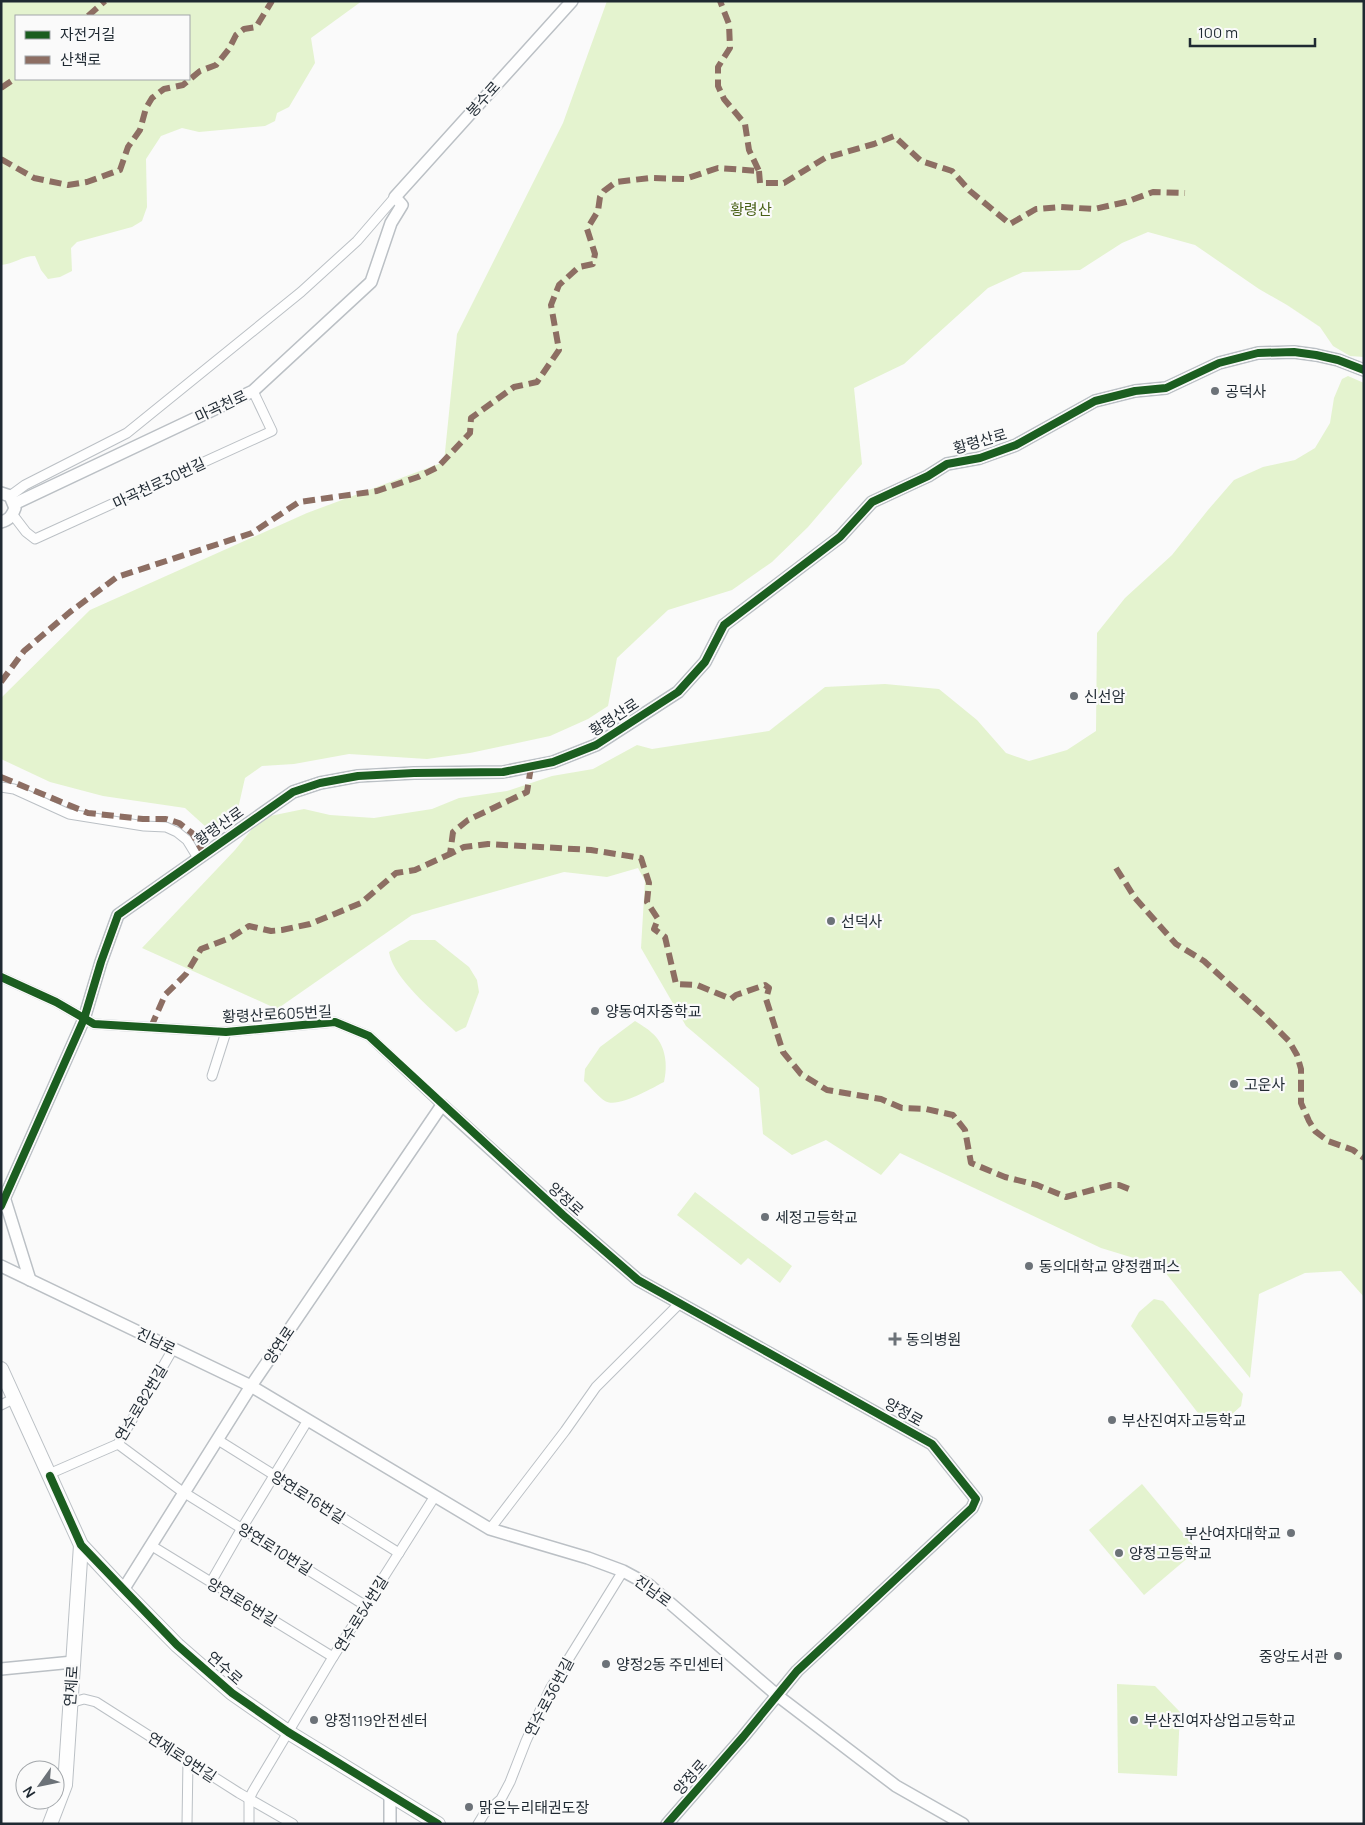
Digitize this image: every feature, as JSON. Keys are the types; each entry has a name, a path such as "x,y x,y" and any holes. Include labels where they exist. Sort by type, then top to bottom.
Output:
{"main road":[{"name":"연수로","path":"1,1369 81,1545 124,1590 177,1645 232,1693 288,1732 438,1824"},
{"name":"연제로","path":"50,1824 65,1785 81,1545"}],"street":[{"name":"봉수로","path":"395,197 572,1"},
{"name":"마곡천로","path":"1,522 8,520 9,502 253,391 371,282 391,223 402,205 395,197"},
{"path":"9,502 25,484 127,434 301,292 357,241 395,197"},
{"name":"황령산로","path":"3,1203 84,1019 101,962 118,915 293,792 320,783 358,776 503,772 553,762 596,745 678,692 705,662 724,625 840,537 872,502 928,476 947,464 980,458 1016,445 1095,401 1127,392 1166,388 1219,363 1258,353 1294,352 1316,355 1338,360 1364,370"},
{"name":"마곡천로30번길","path":"9,502 26,532 35,539 272,431 253,391"},
{"path":"1,787 14,789 69,814 144,826 166,827 177,832 187,840 198,858"},
{"name":"황령산로605번길","path":"1,977 56,1002 94,1024 226,1032 335,1022 369,1036 442,1104"},
{"path":"212,1076 226,1032"},
{"name":"양정로","path":"442,1104 563,1215 638,1280 932,1444 976,1499 972,1508 797,1671 778,1696 667,1824"},
{"name":"양연로","path":"124,1590 251,1386 442,1104"},
{"path":"3,1203 30,1280"},
{"name":"진남로","path":"1,1266 251,1386 490,1529 588,1558 623,1571 649,1585 778,1696 896,1786 963,1824"},
{"path":"490,1529 596,1387 680,1303"},
{"name":"연수로82번길","path":"49,1474 118,1444 173,1349"},
{"path":"1,1405 15,1398"},
{"path":"211,1582 308,1420"},
{"name":"양연로16번길","path":"218,1440 399,1553"},
{"name":"양연로10번길","path":"118,1444 180,1490 185,1491 366,1606"},
{"name":"연수로54번길","path":"250,1799 252,1791 288,1732 435,1496"},
{"name":"양연로6번길","path":"152,1546 334,1657"},
{"name":"연수로36번길","path":"478,1824 484,1814 501,1799 550,1689 623,1571"},
{"path":"1,1669 73,1662"},
{"name":"연제로9번길","path":"70,1704 84,1699 96,1702 293,1824"},
{"path":"186,1824 188,1760"},
{"path":"390,1795 390,1824"},
{"path":"249,1824 250,1799"}],"green space":[{"path":"1,1 362,1 311,38 315,63 289,107 277,113 275,121 265,126 199,132 182,128 161,136 146,159 147,207 142,221 132,227 77,242 71,248 72,271 60,277 48,279 41,270 35,256 1,265"},
{"name":"황령산","path":"607,1 1364,1 1364,357 1350,356 1333,346 1320,327 1259,289 1195,245 1148,232 1122,243 1080,270 1023,272 988,288 904,364 854,388 862,464 808,527 772,562 732,590 668,610 617,658 608,706 588,719 550,736 470,753 427,759 349,754 294,764 262,766 245,778 237,813 216,836 185,808 103,796 50,782 1,759 2,697 90,610 307,513 444,462 457,334 563,123"},
{"path":"1348,376 1364,383 1364,1297 1341,1271 1305,1273 1259,1294 1250,1378 1160,1266 1101,1248 900,1153 881,1175 826,1140 792,1155 763,1134 759,1088 686,1026 641,948 645,881 638,868 607,877 564,872 412,915 277,1009 142,948 235,850 252,829 270,816 304,809 330,815 374,818 432,809 459,798 507,791 552,776 593,769 637,745 652,749 769,731 825,687 885,684 939,689 977,720 1006,753 1029,761 1067,750 1096,731 1097,633 1125,598 1172,555 1234,480 1263,467 1295,460 1315,448 1330,423 1334,398 1342,379"},
{"path":"410,940 435,940 469,967 477,980 479,992 466,1027 456,1032 416,995 399,974 392,963 389,952"},
{"path":"635,1021 657,1038 663,1049 666,1062 664,1082 626,1100 610,1103 599,1097 584,1081 585,1069 600,1047"},
{"path":"695,1192 792,1266 780,1283 748,1258 741,1265 677,1215"},
{"path":"1154,1299 1163,1301 1243,1394 1241,1406 1221,1424 1208,1426 1131,1326 1139,1312"},
{"path":"1142,1484 1197,1550 1144,1595 1089,1530"},
{"path":"1117,1684 1155,1686 1180,1712 1177,1776 1118,1773"}],"marked path":[{"path":"89,15 105,1"},
{"path":"190,79 200,71 216,65 229,49 236,35 244,29 256,27 272,1"},
{"path":"1,682 24,651 70,612 117,577 252,533 299,502 377,491 418,477 438,467 470,433 471,418 514,387 537,382 559,350 551,305 559,285 579,267 593,264 595,254 587,229 598,211 600,197 604,191 616,182 650,178 685,179 718,168 759,171 749,150 745,124 724,99 718,86 718,67 730,48 729,24 720,1"},
{"path":"1,88 15,79"},
{"path":"1,159 34,178 68,185 87,182 120,170 128,147 140,130 146,108 152,98 164,89 183,85 189,80"},
{"path":"759,171 760,183 784,183 825,158 874,144 894,136 921,161 952,171 970,191 1010,224 1036,209 1060,207 1094,209 1126,202 1153,192 1185,193"},
{"path":"531,767 527,792 468,820 453,832 450,854 464,847 488,844 591,850 641,858 649,883 647,902 658,919 654,929 665,937 676,984 697,985 731,999 736,995 765,985 769,988 766,999 783,1052 801,1074 827,1090 881,1099 902,1108 926,1109 953,1115 965,1130 971,1163 1005,1177 1037,1185 1066,1197 1111,1185 1119,1185 1134,1191"},
{"path":"1,777 88,813 143,819 166,819 179,823 192,833 204,854"},
{"path":"151,1027 165,995 186,974 201,949 230,938 249,926 271,931 310,924 361,903 396,873 415,870 450,854"},
{"path":"1116,868 1135,898 1176,944 1204,961 1289,1041 1297,1055 1301,1069 1301,1103 1315,1131 1328,1141 1353,1150 1364,1158"}],"cycle path":[{"path":"1,1206 84,1019 101,962 118,915 293,792 320,783 358,776 503,772 553,762 596,745 678,692 705,662 724,625 840,537 872,502 928,476 947,464 980,458 1016,445 1095,401 1135,391 1166,388 1219,363 1258,353 1294,352 1316,355 1338,360 1364,370"},
{"path":"1,977 56,1002 94,1024 226,1032 335,1022 369,1036 563,1215 638,1280 932,1444 976,1499 972,1508 797,1671 743,1737 667,1824"},
{"path":"50,1476 81,1545 177,1645 232,1693 288,1732 438,1824"}],"place":[{"name":"공덕사","path":"1215,391"},
{"name":"신선암","path":"1074,696"},
{"name":"선덕사","path":"831,921"},
{"name":"양동여자중학교","path":"595,1011"},
{"name":"고운사","path":"1234,1084"},
{"name":"세정고등학교","path":"765,1217"},
{"name":"동의대학교 양정캠퍼스","path":"1029,1266"},
{"name":"동의병원","path":"895,1339"},
{"name":"부산진여자고등학교","path":"1112,1420"},
{"name":"부산여자대학교","path":"1291,1533"},
{"name":"양정고등학교","path":"1119,1553"},
{"name":"중앙도서관","path":"1338,1656"},
{"name":"양정2동 주민센터","path":"606,1664"},
{"name":"양정119안전센터","path":"314,1720"},
{"name":"부산진여자상업고등학교","path":"1134,1720"},
{"name":"맑은누리태권도장","path":"469,1807"}]}
